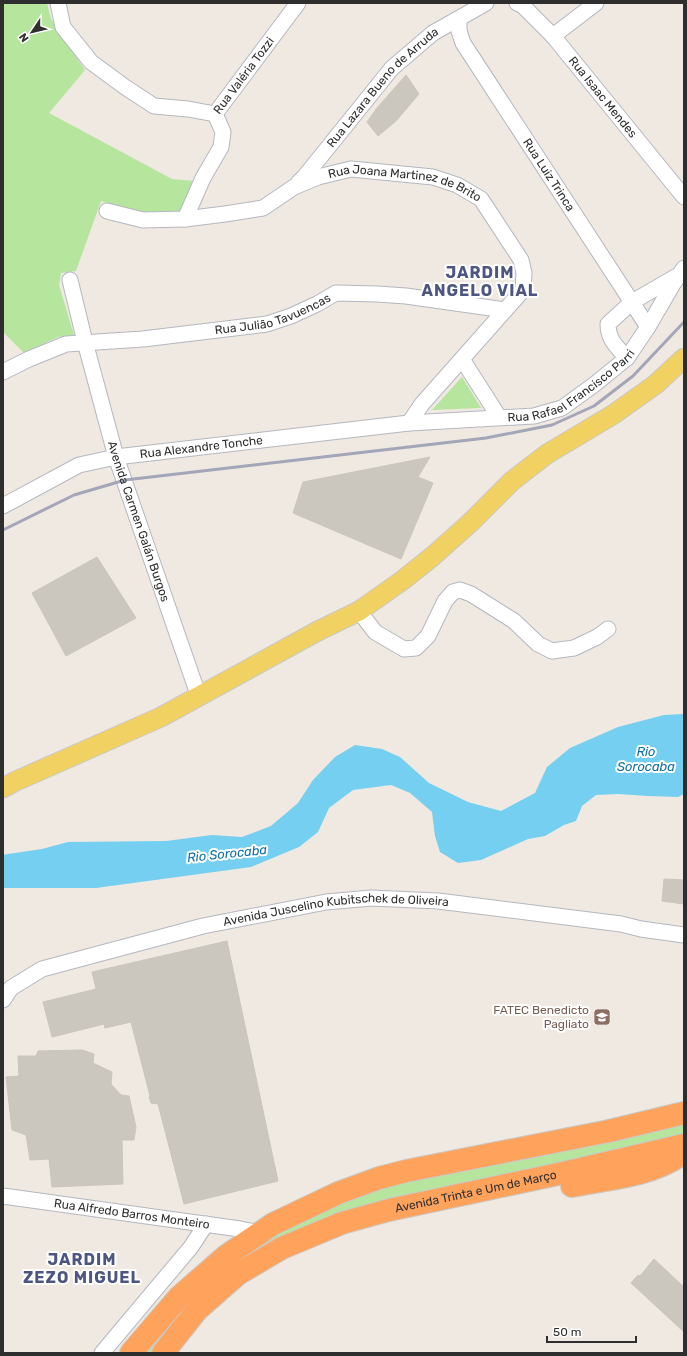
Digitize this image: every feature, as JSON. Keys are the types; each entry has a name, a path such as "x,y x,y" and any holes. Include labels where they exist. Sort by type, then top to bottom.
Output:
{"highway":[{"path":"131,1353 179,1298 226,1256 273,1224 338,1193 379,1178 432,1165 609,1131 684,1113"},
{"name":"Avenida Trinta e Um de Março","path":"163,1353 197,1310 238,1274 282,1248 342,1223 389,1210 680,1149"}],"main road":[{"path":"3,788 161,717 316,632 359,611 403,580 433,556 471,522 512,481 547,454 614,414 656,384 684,358"}],"street":[{"path":"58,3 63,27 91,62 125,87 154,106 188,109 215,114"},
{"name":"Rua Valéria Tozzi","path":"185,219 203,178 221,147 222,132 215,114 298,3"},
{"name":"Rua Lazara Bueno de Arruda","path":"294,187 305,176 392,68 433,33 486,3"},
{"name":"Rua Isaac Mendes","path":"517,3 522,4 552,36 684,197"},
{"path":"552,36 596,3"},
{"name":"Rua Luiz Trinca","path":"459,19 459,32 463,43 648,327"},
{"name":"Rua Joana Martinez de Brito","path":"107,211 144,220 185,219 263,208 294,187 318,177 351,169 433,177 457,185 481,199 521,260 524,273 523,290 422,404 409,423"},
{"path":"627,358 611,340 608,333 608,324 632,302 682,271"},
{"name":"Rua Rafael Francisco Parri","path":"409,423 534,416 562,408 627,358 682,271"},
{"name":"Avenida Carmen Galán Burgos","path":"70,280 116,457 199,697"},
{"name":"Rua Julião Tavuencas","path":"3,372 29,359 66,344 143,339 268,324 298,313 336,293 406,296 505,310"},
{"path":"462,359 499,417"},
{"name":"Rua Alexandre Tonche","path":"3,506 79,466 116,457 409,423"},
{"path":"359,611 375,632 404,649 416,648 428,636 445,601 453,592 460,590 471,594 514,621 538,644 552,651 574,648 597,637 608,629"},
{"name":"Avenida Juscelino Kubitschek de Oliveira","path":"3,1000 11,988 42,969 203,926 326,902 371,898 438,901 621,924 641,929 684,935"},
{"name":"Rua Alfredo Barros Monteiro","path":"3,1196 206,1224 260,1233"},
{"path":"102,1353 191,1247 206,1224"}],"green space":[{"path":"3,3 47,3 51,19 85,70 49,113 172,179 194,181 181,212 144,213 101,201 76,271 61,273 59,285 74,335 58,337 24,353 3,332"},
{"path":"462,377 481,408 432,410"},
{"path":"684,1120 684,1140 288,1237 155,1353 139,1353 182,1304 266,1236 382,1184"}],"water":[{"name":"Rio Sorocaba","path":"684,714 684,794 678,797 618,794 596,795 582,806 576,821 564,825 545,836 528,839 481,860 458,863 440,852 435,836 432,812 410,793 391,785 353,790 329,808 318,832 299,847 251,867 96,888 3,888 3,855 42,849 68,842 166,841 212,835 242,837 271,826 298,803 313,780 335,757 355,745 382,749 400,757 429,783 468,802 501,811 535,793 547,767 570,748 618,727 664,715"}],"building":[{"path":"406,75 419,94 396,121 378,136 367,122 377,108"},
{"path":"430,457 418,477 433,483 401,559 293,513 303,482"},
{"path":"97,557 136,618 66,656 32,593"},
{"path":"664,879 684,880 684,904 662,901"},
{"path":"227,941 278,1181 184,1204 158,1104 151,1103 149,1097 150,1096 131,1022 105,1028 104,1024 52,1037 43,1002 96,989 92,972"},
{"path":"82,1050 94,1054 93,1063 112,1072 111,1084 121,1095 129,1096 136,1127 134,1140 122,1140 123,1184 52,1187 49,1159 30,1160 26,1135 12,1130 6,1077 19,1076 18,1056 36,1056 38,1051"},
{"path":"654,1259 684,1287 684,1332 631,1283 638,1275 640,1276"}],"railway":[{"path":"3,530 74,495 125,480 486,438 552,425 594,406 633,376 684,322"}],"place":[{"name":"FATEC Benedicto Pagliato","path":"602,1017"}],"district":[{"name":"JARDIM ANGELO VIAL","path":"480,281"},
{"name":"JARDIM ZEZO MIGUEL","path":"82,1268"}]}
